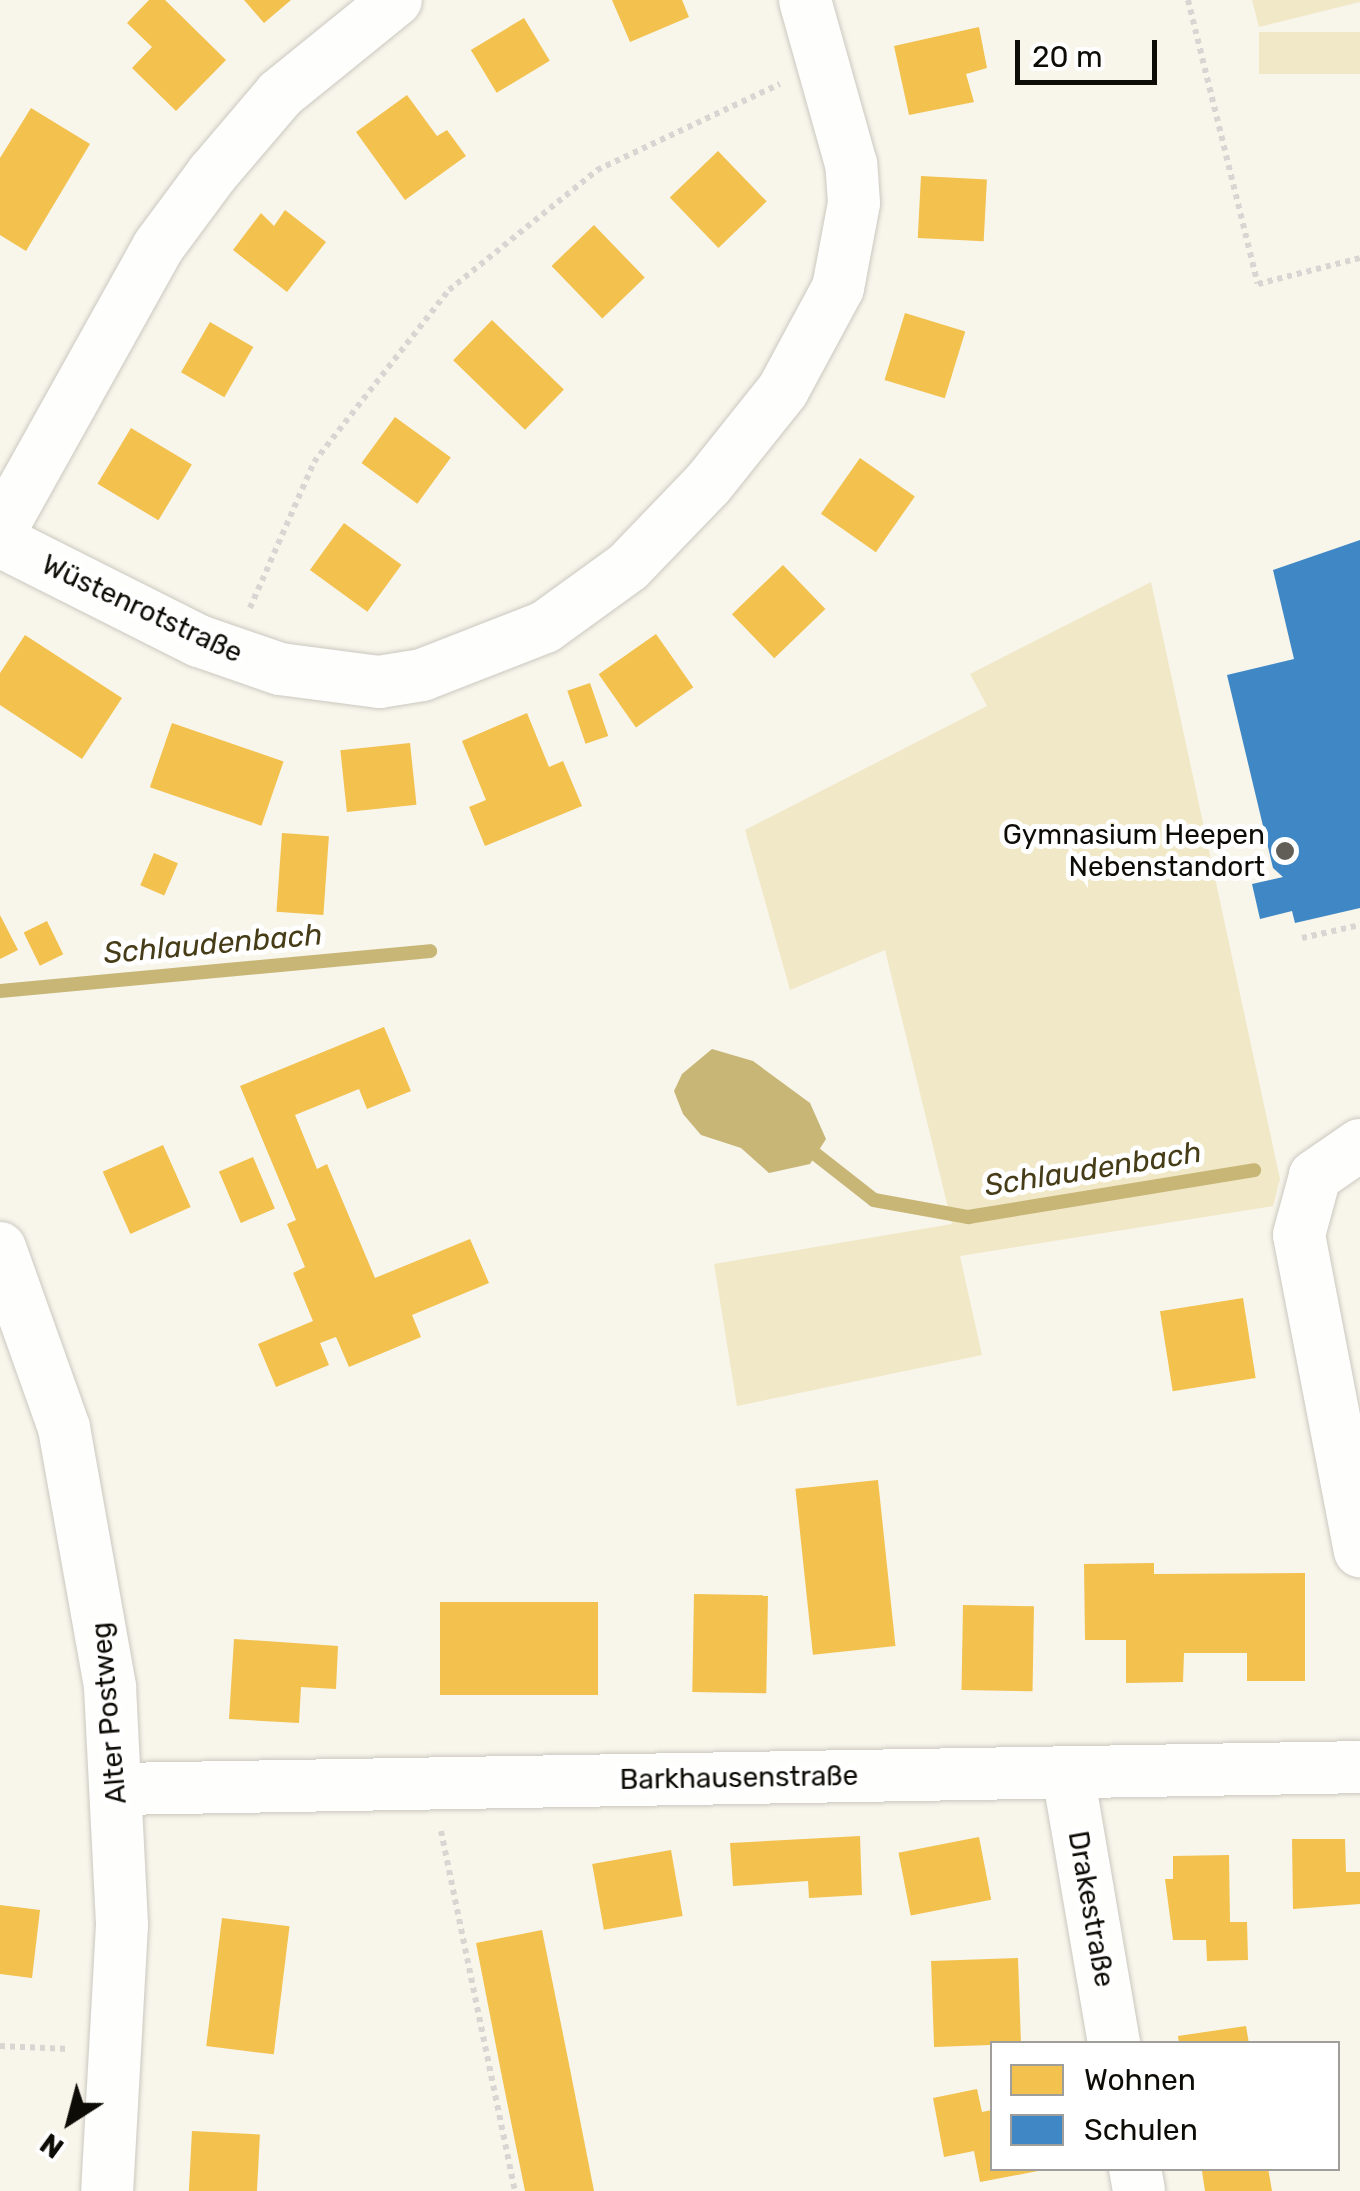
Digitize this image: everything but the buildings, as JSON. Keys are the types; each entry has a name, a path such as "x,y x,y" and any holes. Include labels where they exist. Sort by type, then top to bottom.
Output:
{"street":[{"path":"0,531 158,247 212,174 280,94 396,0"},
{"name":"Wüstenrotstraße","path":"0,541 232,656 379,682 422,676 545,627 669,526 782,390 838,288 854,203 805,0"},
{"path":"1360,1145 1315,1176 1298,1234 1360,1551"},
{"name":"Alter Postweg","path":"0,1248 64,1428 100,1603 118,1789 118,2053 107,2191"},
{"name":"Barkhausenstraße","path":"118,1789 1360,1767"},
{"name":"Drakestraße","path":"1068,1774 1113,2041"}],"path":[{"path":"1188,0 1258,284 1360,258"},
{"path":"232,656 314,462 356,398 460,279 597,170 824,66"},
{"path":"1302,938 1360,924"},
{"path":"430,1781 515,2191"},
{"path":"0,2046 118,2053"}],"shaded area":[{"path":"1252,0 1360,0 1360,2 1259,27"},
{"path":"1259,32 1360,32 1360,74 1259,74"},
{"path":"1151,582 1280,1179 1273,1206 960,1256 982,1355 737,1406 714,1264 952,1224 885,950 790,990 745,830 987,706 970,674"},
{"path":"712,1049 753,1061 810,1103 826,1139 810,1164 769,1173 741,1148 701,1135 683,1114 674,1091 682,1074"}],"waterway":[{"name":"Schlaudenbach","path":"0,991 430,951"},
{"name":"Schlaudenbach","path":"800,1142 874,1200 968,1217 1254,1170"}],"place":[{"name":"Gymnasium Heepen Nebenstandort","path":"1285,851"}]}
